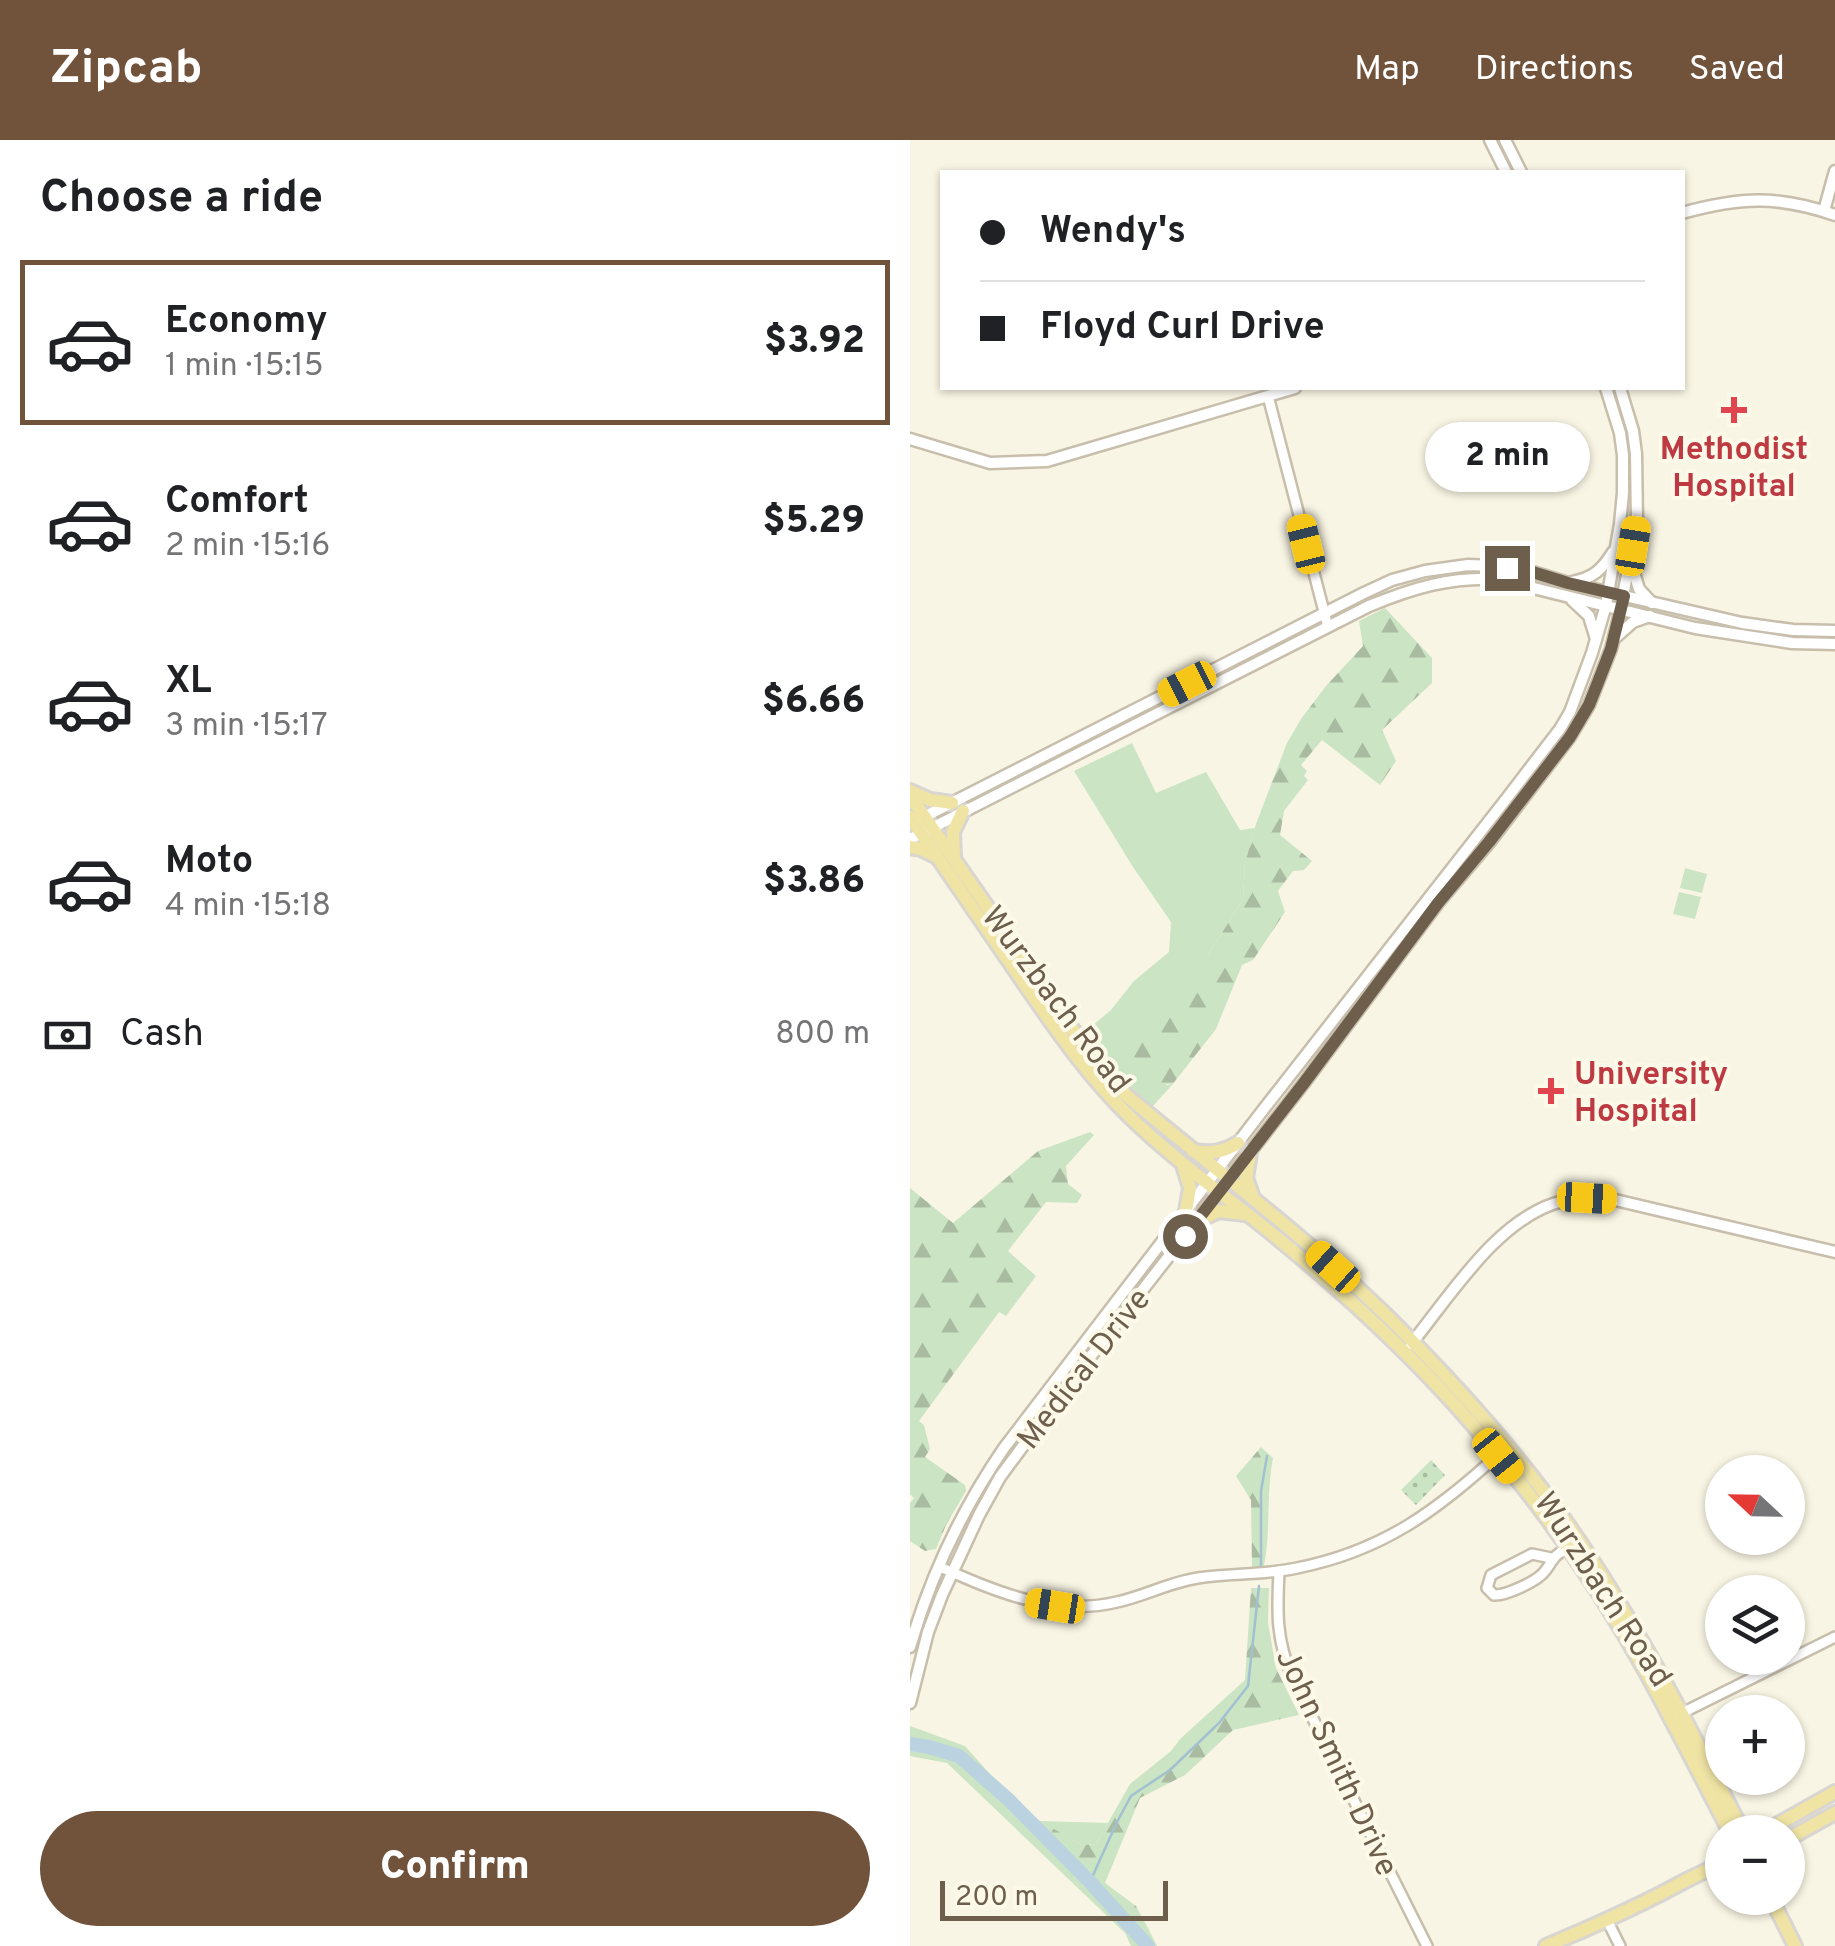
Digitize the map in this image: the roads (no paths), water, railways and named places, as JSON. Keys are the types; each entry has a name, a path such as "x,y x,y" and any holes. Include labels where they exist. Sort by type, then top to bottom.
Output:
{"main road":[{"path":"910,794 958,807 953,832 954,859"},
{"name":"Wurzbach Road","path":"910,794 917,825 937,858 1092,1078 1182,1163 1408,1348"},
{"name":"Wurzbach Road","path":"917,825 954,859 1105,1072 1370,1300 1470,1423 1502,1451 1564,1519 1625,1612 1722,1815"},
{"path":"910,848 921,848 937,858"},
{"path":"1193,1151 1214,1153 1238,1142"},
{"path":"1250,1153 1246,1178 1253,1197"},
{"path":"1182,1163 1190,1188 1186,1210"},
{"path":"1197,1221 1221,1211 1248,1214"},
{"name":"Wurzbach Road","path":"1502,1451 1677,1716 1733,1815"},
{"path":"1794,1815 1835,1792"},
{"path":"1805,1830 1835,1814"},
{"path":"1546,1946 1705,1871"},
{"path":"1780,1915 1796,1946"}],"street":[{"path":"1505,140 1520,170"},
{"path":"1491,143 1505,170"},
{"path":"1685,213 1753,200 1788,202 1830,213 1835,171"},
{"path":"910,439 990,463 1047,461 1288,390"},
{"name":"Medical Drive","path":"910,1647 940,1567 967,1508 996,1459 1570,712 1606,605 1620,524 1624,471 1620,434 1607,390"},
{"name":"Medical Drive","path":"910,1703 928,1632 952,1572 1007,1466 1230,1180 1438,903 1570,737 1589,705 1622,609 1637,522 1634,431 1621,390"},
{"path":"1268,396 1328,627"},
{"path":"1566,589 1593,576 1616,547"},
{"path":"1631,562 1636,584 1653,603"},
{"path":"958,807 1364,593 1412,574 1468,566 1526,570 1606,605 1695,628 1768,640 1835,644"},
{"path":"1412,574 1415,588"},
{"path":"917,825 1369,606 1415,588 1469,578 1496,579 1608,592 1770,628 1835,631"},
{"path":"1566,589 1586,611 1596,640"},
{"path":"1614,638 1633,622 1650,616"},
{"path":"1507,798 1517,806"},
{"path":"1408,1348 1494,1242 1539,1209 1564,1201 1610,1199 1835,1252"},
{"path":"940,1567 1010,1596 1077,1607 1118,1602 1198,1578 1310,1565 1397,1533 1450,1499 1502,1451"},
{"path":"1551,1558 1532,1554 1491,1575 1487,1588 1494,1596 1502,1596 1542,1575 1551,1558 1567,1548"},
{"name":"John Smith Drive","path":"1279,1571 1278,1630 1282,1654 1427,1946"},
{"path":"1677,1716 1835,1637"},
{"path":"1607,1920 1620,1946"}],"waterway":[{"path":"1261,1565 1261,1491 1267,1456"},
{"path":"1090,1882 1131,1796 1170,1770 1219,1723 1248,1686 1259,1586"},
{"path":"910,1744 959,1756 1009,1800 1148,1946"}],"place":[{"name":"Methodist Hospital","path":"1734,410"},
{"name":"University Hospital","path":"1551,1091"}]}
